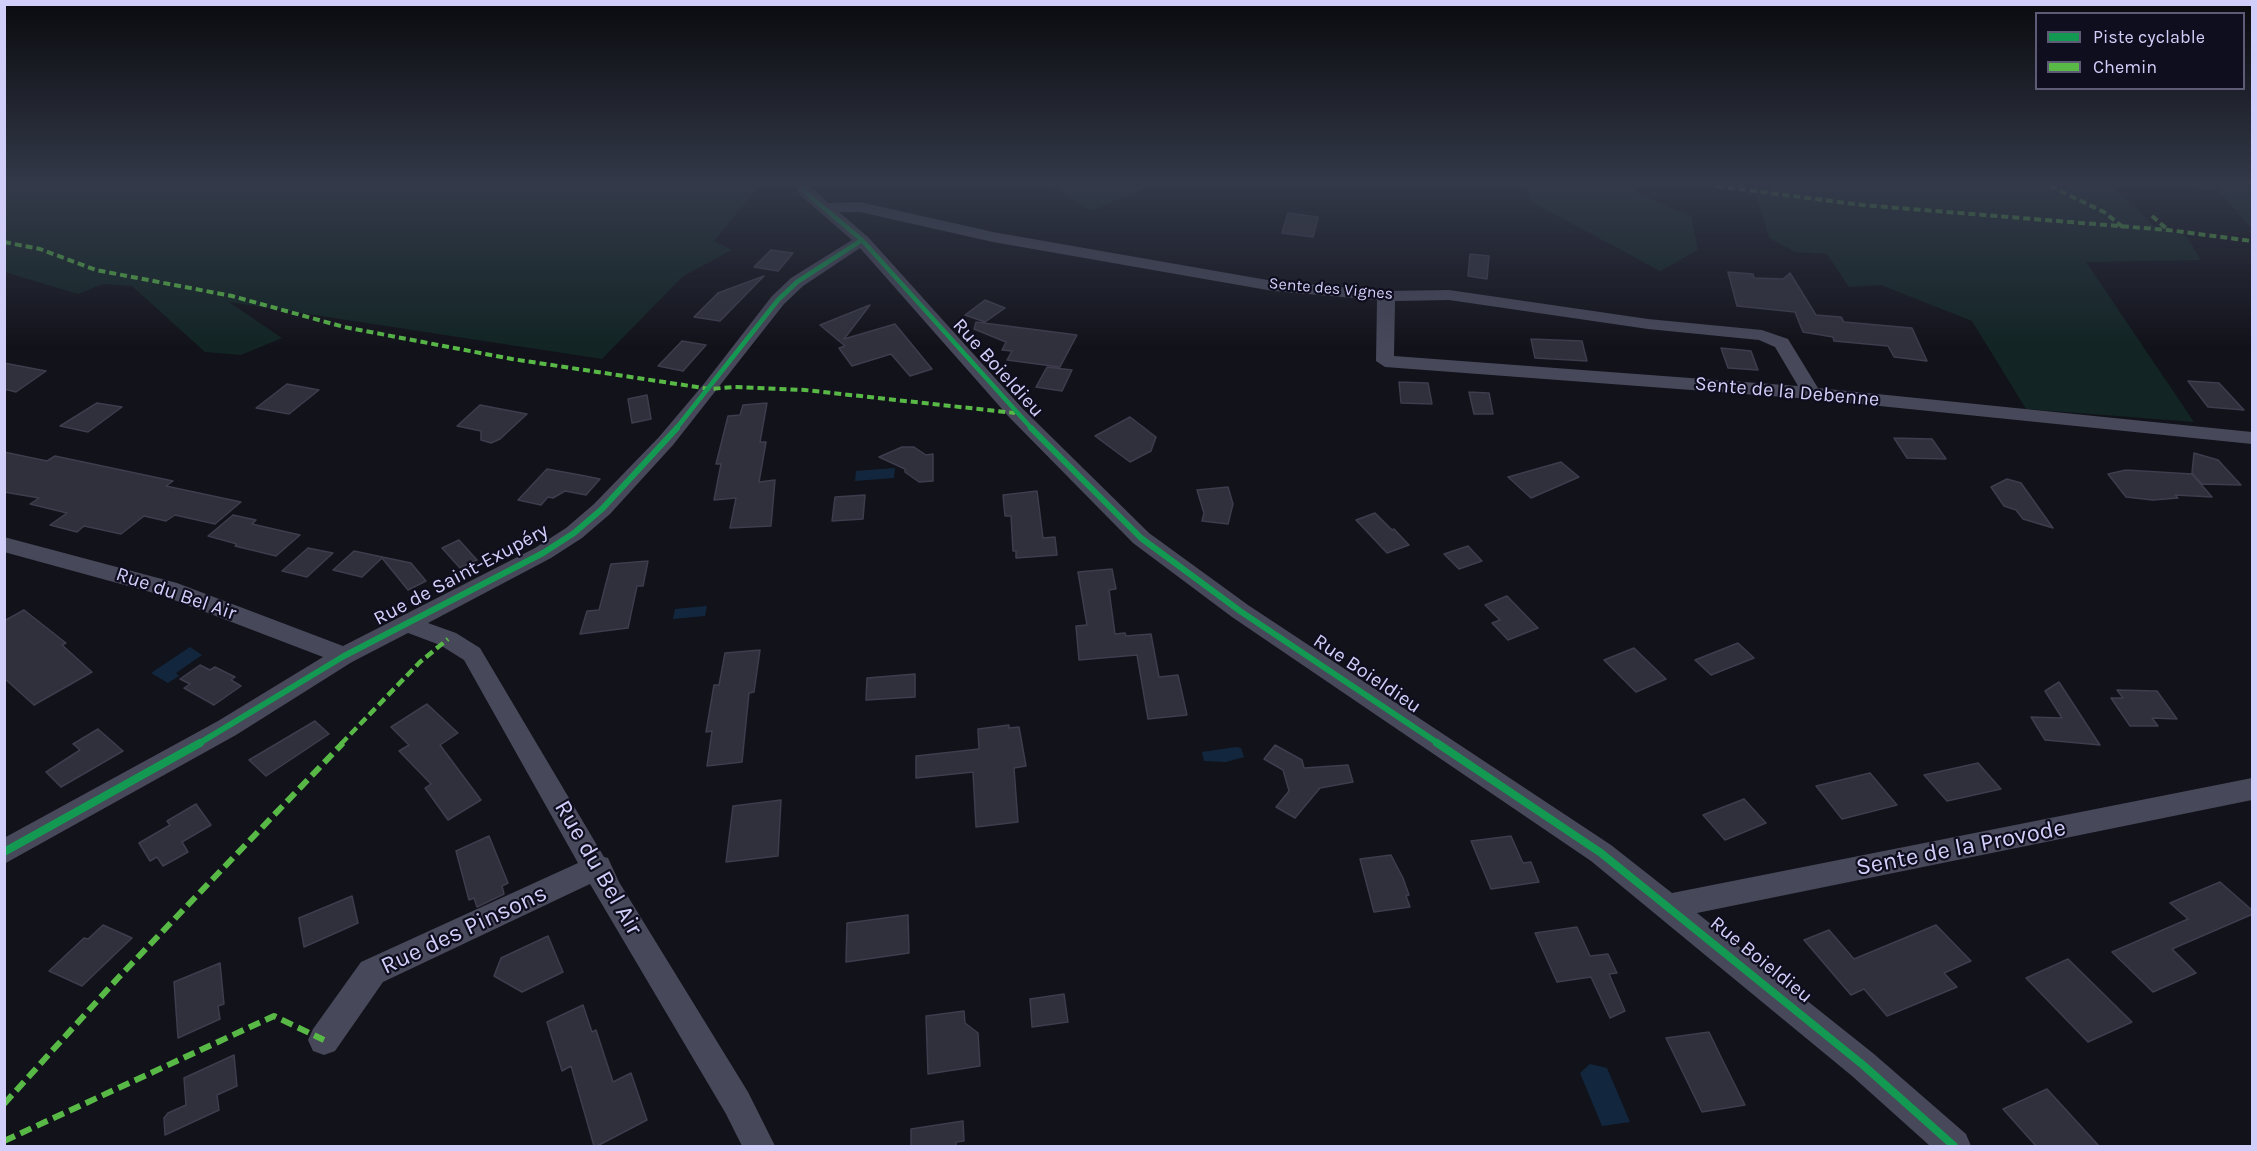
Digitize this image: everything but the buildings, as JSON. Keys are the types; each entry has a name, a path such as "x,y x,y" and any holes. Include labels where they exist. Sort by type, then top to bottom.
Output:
{"street":[{"name":"Rue de Saint-Exupéry","path":"4,852 227,728 344,656 543,553 574,533 602,509 666,441 778,300 797,282 862,240"},
{"name":"Rue Boieldieu","path":"862,240 1023,421 1141,538 1205,587 1583,840 1670,906 1863,1065 1954,1146"},
{"name":"Sente des Vignes","path":"1006,240 1273,286 1386,296 1449,295 1648,324 1762,335 1782,343 1811,393"},
{"name":"Sente de la Debenne","path":"1386,296 1385,362 1811,393 2253,438"},
{"name":"Rue du Bel Air","path":"4,544 103,569 169,589 344,656"},
{"name":"Rue du Bel Air","path":"405,623 448,639 472,654 598,867 614,899 737,1103 759,1146"},
{"name":"Sente de la Provode","path":"1670,906 2253,789"},
{"name":"Rue des Pinsons","path":"324,1040 372,972 598,867"}],"shaded area":[{"path":"5,240 715,240 732,250 683,276 602,359 229,302 282,338 241,355 205,352 132,286 103,284 78,294 5,272"},
{"path":"1602,240 1696,240 1698,250 1660,271"},
{"path":"1772,240 2188,240 2201,260 2086,262 2194,422 2026,409 1972,321 1881,285 1849,287 1827,254 1795,252"}],"water":[{"path":"895,468 894,478 855,481 856,471"},
{"path":"707,606 705,616 673,619 675,609"},
{"path":"190,647 202,655 176,673 179,676 168,683 151,673"},
{"path":"1241,748 1244,757 1226,762 1204,761 1202,752"},
{"path":"1590,1064 1607,1068 1630,1122 1602,1126 1580,1073"}],"marked path":[{"path":"2242,240 2252,241"},
{"path":"4,242 40,249 96,270 232,296 344,327 512,359 710,389 734,387 805,390 1015,413"},
{"path":"4,1104 118,978 420,662 448,639"},
{"path":"4,1141 274,1016 324,1040"}],"cycle path":[{"path":"862,240 1016,413 1141,538 1240,611 1601,853 1863,1065 1954,1146"},
{"path":"4,852 227,728 344,656 543,553 574,533 602,509 666,441 710,389 778,300 797,282 862,240"}]}
